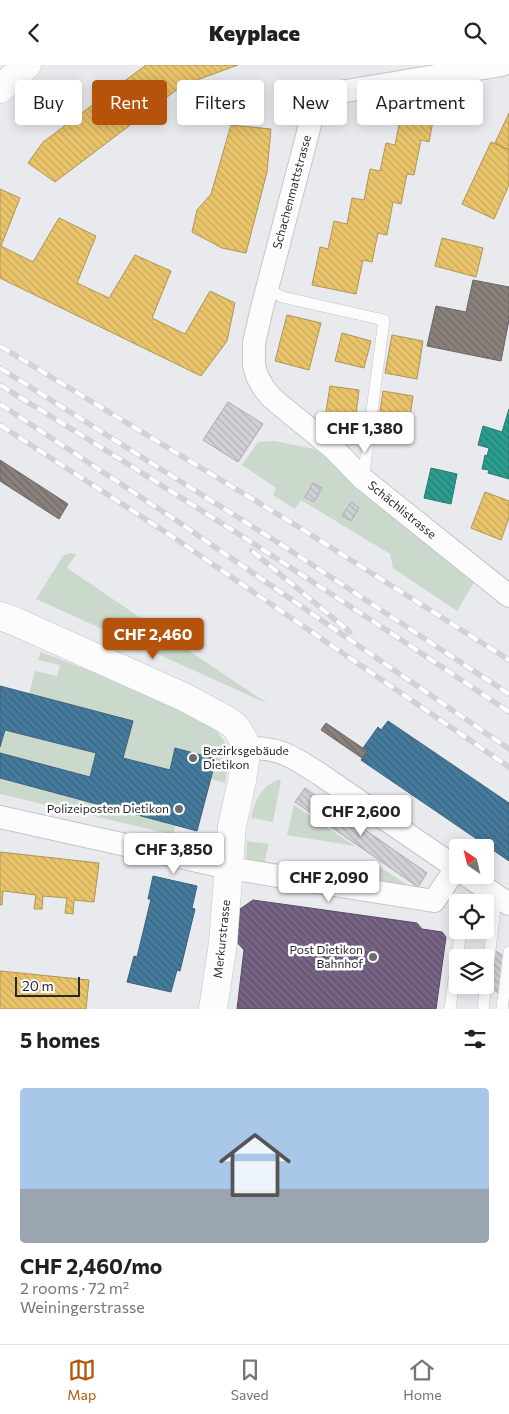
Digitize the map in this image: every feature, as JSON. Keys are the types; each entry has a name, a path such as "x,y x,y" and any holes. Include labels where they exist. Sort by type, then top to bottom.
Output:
{"street":[{"path":"0,89 27,65"},
{"name":"Schachenmattstrasse","path":"266,289 312,117 319,103 324,98 334,93 502,65"},
{"name":"Schächlistrasse","path":"266,289 253,353 257,376 263,387 278,404 334,449 363,479 509,596"},
{"path":"0,617 14,621 166,689 226,719 236,727 247,748 263,747 286,754 321,775 449,863"},
{"name":"Merkurstrasse","path":"213,1009 223,943 232,826 247,748"},
{"path":"0,817 229,868 434,901 449,884"},
{"path":"476,884 488,894"}],"lane":[{"path":"266,289 282,297 384,320 363,479"},
{"path":"494,903 494,916"},
{"path":"450,1009 460,939"},
{"path":"483,1009 491,939"},
{"path":"502,1009 509,952"}],"shaded area":[{"path":"274,441 315,449 476,579 457,611 393,568 390,554 301,500 295,509 273,495 276,488 242,465 258,442"},
{"path":"70,553 76,554 67,568 268,704 36,599 63,556"},
{"path":"41,652 124,684 189,714 215,729 225,742 228,750 229,757 225,783 211,779 216,759 176,748 170,770 123,758 133,721 29,694 35,671 57,676 60,665 38,660"},
{"path":"5,730 96,753 90,777 0,753"},
{"path":"0,778 175,825 174,835 0,794"},
{"path":"281,780 273,822 251,818 259,795 267,786"},
{"path":"294,805 355,846 287,835"},
{"path":"247,841 269,844 263,867 246,860"},
{"path":"377,865 406,884 404,889 381,885 371,874"}],"building: Homes":[{"path":"146,65 238,65 197,80 177,80 177,90 167,97 167,80 126,80"},
{"path":"92,105 92,125 130,125 55,182 28,163 43,142 66,125 82,125 82,113"},
{"path":"509,113 509,150 495,143"},
{"path":"231,125 271,129 267,172 246,253 222,248 192,232 197,210 211,194"},
{"path":"399,125 432,125 429,142 421,140 414,175 407,174 401,204 393,202 387,235 378,233 372,262 363,260 356,294 312,285 320,247 328,249 334,221 347,224 352,198 364,200 370,169 380,171 386,143 395,145"},
{"path":"491,142 509,150 509,185 494,219 462,204"},
{"path":"0,189 20,198 1,246 33,262 59,218 96,236 77,283 109,298 135,255 171,271 152,318 185,334 210,291 235,303 227,341 201,376 0,278"},
{"path":"442,238 483,248 476,277 435,266"},
{"path":"287,315 321,323 309,370 275,361"},
{"path":"342,333 371,341 364,368 335,361"},
{"path":"392,335 423,341 417,379 385,373"},
{"path":"330,386 359,390 355,422 325,418"},
{"path":"383,391 413,396 408,430 378,425"},
{"path":"485,492 509,501 509,518 501,540 471,528"},
{"path":"0,852 99,863 94,902 74,900 73,914 65,913 67,898 43,896 42,909 34,909 36,895 3,891 2,905 0,905"},
{"path":"0,971 89,980 86,1009 0,1009"}],"building: Offices":[{"path":"253,900 417,923 422,929 442,932 446,937 436,1009 237,1009 244,950 236,941 240,909"}],"building: Schools":[{"path":"509,409 509,479 488,473 489,470 482,469 485,455 487,456 489,448 478,445 483,426 502,432"},
{"path":"431,468 457,474 451,504 424,498"}],"building: Public":[{"name":"Bezirksgebäude Dietikon","path":"0,686 133,721 123,758 170,770 175,748 216,759 197,831 0,778 0,753 90,777 96,753 5,730 0,747"},
{"path":"388,721 509,803 509,861 494,851 494,839 477,839 361,760 368,751 363,748 378,727 381,730"},
{"path":"153,876 197,886 192,908 195,909 180,971 177,970 171,992 127,982 134,956 137,957 151,899 148,899"}],"building: Industry":[{"path":"473,280 509,287 509,320 501,361 427,346 436,306 466,312"},
{"path":"0,460 68,504 59,519 0,481"},
{"path":"326,723 367,751 362,758 321,730"}],"building: Other":[{"path":"228,402 263,424 238,462 203,440"},
{"path":"313,483 322,488 314,502 305,497"},
{"path":"351,502 359,508 351,521 342,516"},
{"path":"305,788 427,873 418,887 295,802"},
{"path":"487,945 493,949 484,949"},
{"path":"494,950 509,960 509,1000 494,990"}],"railway":[{"path":"0,346 297,526 509,660"},
{"path":"0,368 285,547 509,694"},
{"path":"0,385 256,545 509,712"},
{"path":"0,404 180,523 509,749"},
{"path":"0,425 170,535 509,767"},
{"path":"252,551 350,632"}],"place":[{"name":"Bezirksgebäude Dietikon","path":"193,758"},
{"name":"Polizeiposten Dietikon","path":"179,809"},
{"name":"Post Dietikon Bahnhof","path":"373,957"}]}
